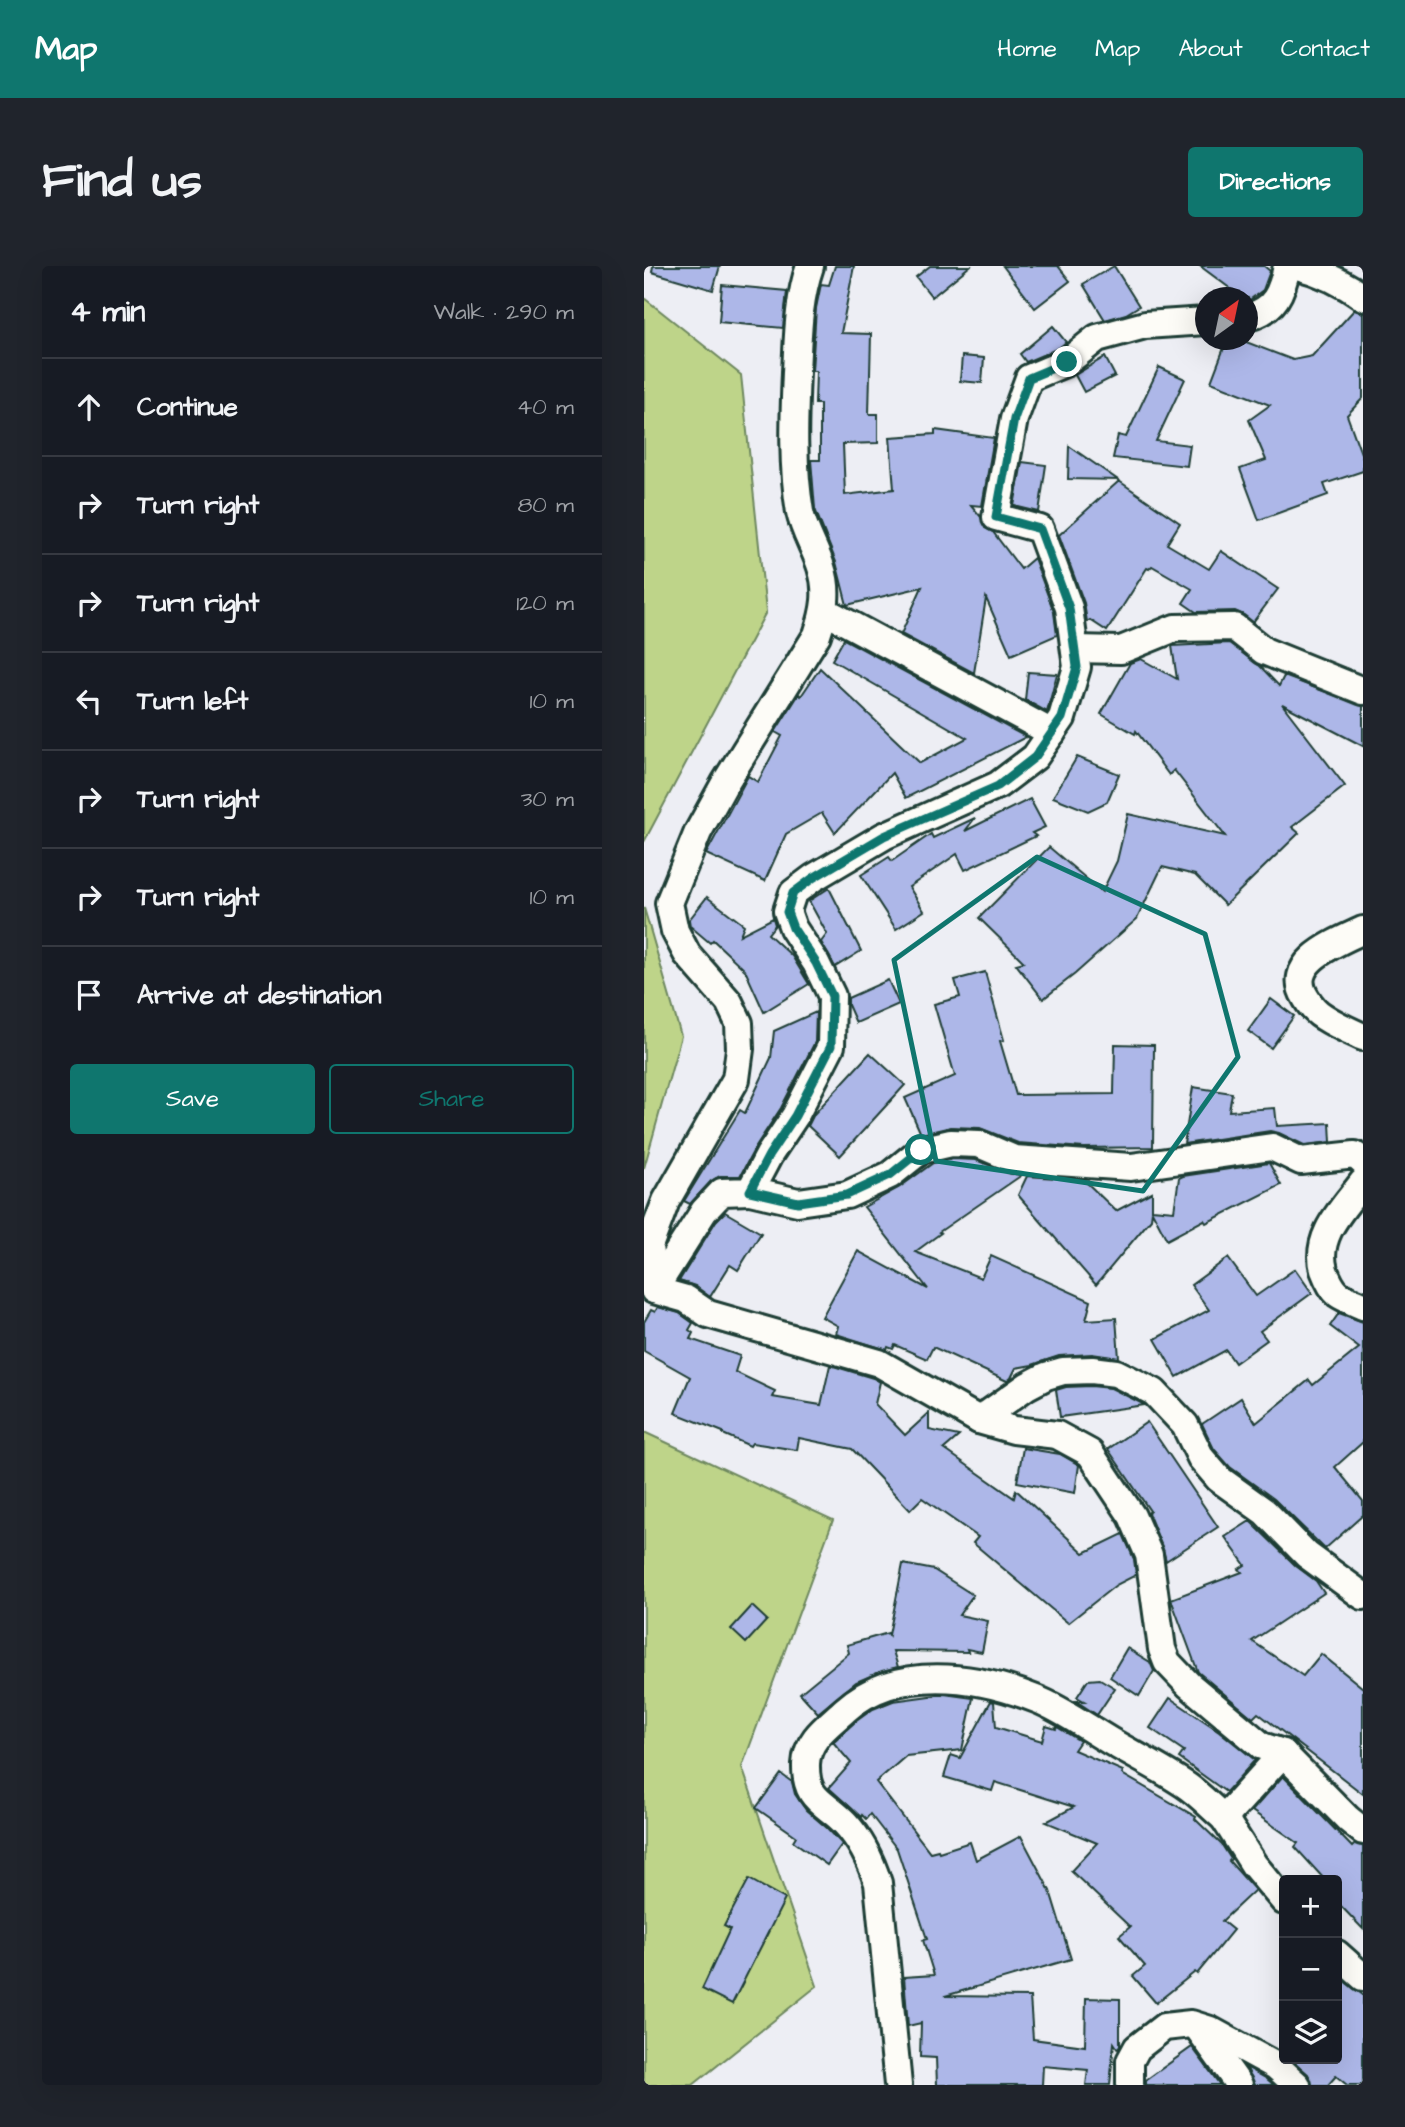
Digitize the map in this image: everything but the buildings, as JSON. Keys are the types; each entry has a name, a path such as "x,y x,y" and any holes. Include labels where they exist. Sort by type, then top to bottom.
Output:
{"street":[{"path":"654,1290 649,1246 666,1201 736,1079 740,1049 739,1023 729,1002 687,954 675,931 668,903 698,832 725,783 817,635 825,611 826,592 821,567 801,515 794,473 799,309 810,266"},
{"path":"1258,314 1282,291 1287,266"},
{"path":"1297,266 1317,271 1363,297"},
{"path":"750,1191 769,1155 795,1116 831,1046 832,996 816,963 793,928 787,912 793,893 884,836 998,786 1035,757 1062,718 1077,667 1069,608 1040,529 996,517 1014,419 1029,378 1067,362 1097,338 1146,325 1195,322"},
{"path":"825,611 1052,733"},
{"path":"1075,649 1121,650 1175,628 1234,627 1264,651 1363,691"},
{"path":"1363,930 1328,947 1309,961 1300,974 1300,988 1322,1017 1363,1037"},
{"path":"654,1290 704,1211 722,1192 750,1191 798,1202 847,1195 890,1175 921,1150 951,1143 979,1144 1014,1159 1131,1167 1272,1147 1301,1161 1355,1156 1363,1162"},
{"path":"1363,1182 1328,1228 1322,1260 1330,1283 1338,1293 1363,1306"},
{"path":"654,1290 686,1299 708,1314 880,1363 979,1420 1014,1430 1057,1435 1090,1453 1132,1516 1149,1555 1162,1648 1167,1662 1189,1685 1262,1746 1283,1753 1363,1831"},
{"path":"979,1420 1046,1376 1063,1371 1116,1373 1154,1392 1185,1425 1201,1458 1219,1479 1265,1512 1307,1555 1363,1596"},
{"path":"898,2085 878,1883 873,1866 844,1821 818,1802 807,1777 806,1763 816,1737 856,1700 885,1685 921,1679 966,1681 1018,1693 1050,1705 1185,1784 1224,1818 1254,1865 1279,1894"},
{"path":"1224,1818 1283,1753"},
{"path":"1331,1801 1363,1810"},
{"path":"1342,1958 1363,1977"},
{"path":"1129,2085 1130,2061 1137,2048 1164,2027 1191,2024 1210,2030 1276,2066 1297,2085"},
{"path":"1197,2026 1239,2085"}],"highlighted area":[{"path":"1037,857 1205,934 1238,1057 1143,1191 936,1161 894,960"}],"green space":[{"path":"644,298 741,375 766,612 644,842"},
{"path":"644,908 681,1036 644,1168"},
{"path":"644,1432 833,1520 742,1767 817,1986 693,2085 644,2085"}],"route":[{"path":"921,1150 890,1175 847,1195 798,1202 750,1191 769,1155 795,1116 831,1046 832,996 816,963 793,928 787,912 793,893 884,836 998,786 1035,757 1062,718 1077,667 1069,608 1040,529 996,517 1014,419 1029,378 1067,362"}]}
